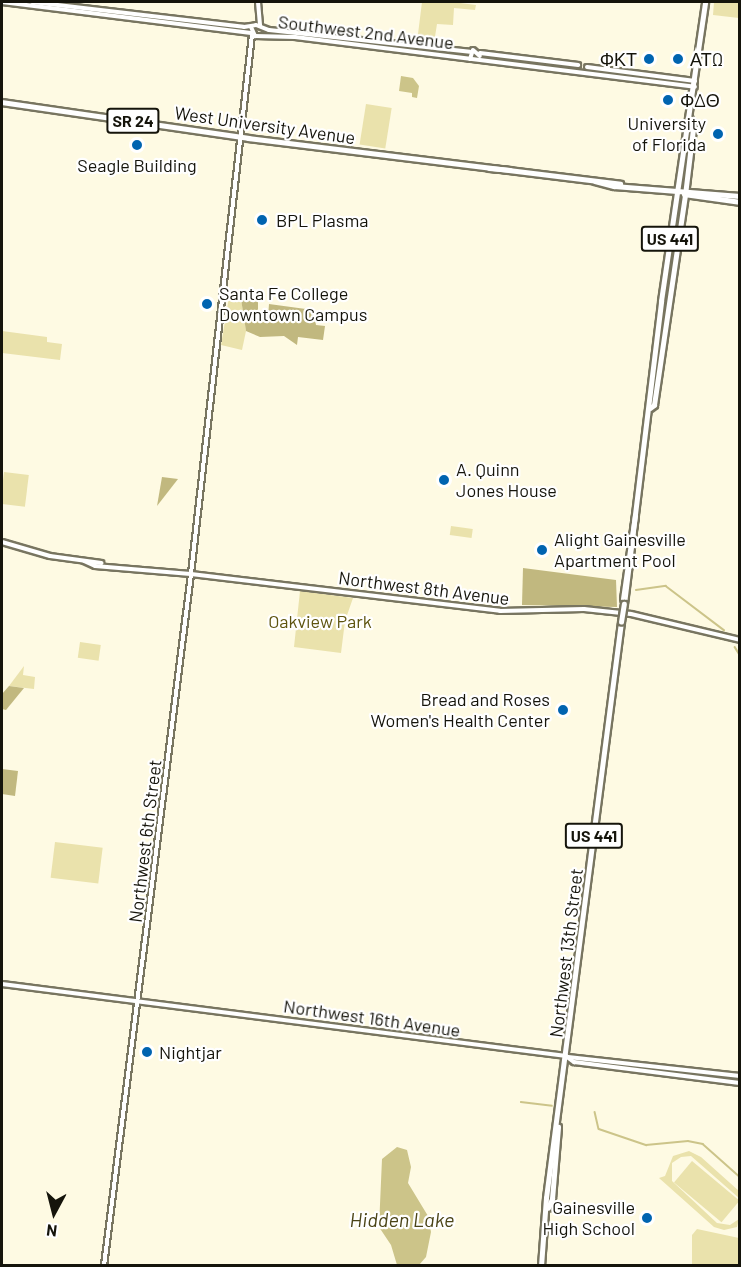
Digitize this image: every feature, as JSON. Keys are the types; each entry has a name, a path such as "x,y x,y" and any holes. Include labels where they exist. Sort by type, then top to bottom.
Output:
{"main road":[{"name":"US 441","path":"679,191 705,2"},
{"name":"West University Avenue","path":"2,102 242,137 679,191 740,202"},
{"name":"US 441","path":"685,192 693,129 690,119"},
{"name":"Northwest 13th Street","path":"548,1208 552,1199 558,1127 650,408 661,301 679,191"},
{"name":"West University Avenue","path":"685,192 740,196"},
{"name":"Northwest 13th Street","path":"650,408 654,405 685,192"},
{"name":"Northwest 13th Street","path":"541,1266 551,1158 558,1127"},
{"path":"551,1158 552,1199"}],"street":[{"name":"Southwest 2nd Avenue","path":"2,2 149,18 252,26 480,53"},
{"name":"Southwest 2nd Avenue","path":"32,2 107,10 259,35 479,60"},
{"path":"253,49 260,27 258,2"},
{"path":"253,49 252,26 258,13"},
{"name":"Northwest 6th Street","path":"104,1266 191,574 207,420 253,49"},
{"path":"470,52 470,59"},
{"path":"480,53 578,65 695,84 479,60 480,53"},
{"path":"578,65 578,72"},
{"path":"585,73 587,67"},
{"name":"Northwest 8th Avenue","path":"2,542 38,553 84,561 88,565 103,564 501,611 584,609 621,613 740,640"},
{"name":"Northwest 16th Avenue","path":"2,984 740,1077"},
{"path":"567,1057 574,1062 740,1083"},
{"path":"672,1074 674,1068"},
{"path":"711,1079 713,1073"}],"green space":[{"path":"422,2 476,5 475,10 454,8 453,25 437,24 434,43 425,44 417,42"},
{"path":"714,2 739,2 739,18 713,15"},
{"path":"366,104 392,108 385,149 360,144"},
{"path":"229,297 241,299 246,331 242,350 221,345"},
{"path":"2,331 47,337 47,342 62,344 60,360 2,353"},
{"path":"4,472 29,475 25,507 2,504"},
{"path":"451,526 473,529 472,538 450,535"},
{"name":"Oakview Park","path":"300,591 353,598 345,621 341,653 294,647"},
{"path":"80,642 101,645 99,661 78,658"},
{"path":"24,666 23,675 35,677 34,689 9,686"},
{"path":"55,842 103,848 98,884 51,878"},
{"path":"689,1151 701,1157 739,1191 739,1198 691,1156 681,1157 672,1163 672,1181 717,1223 730,1225 739,1219 737,1227 724,1230 714,1227 659,1178 665,1176 673,1156"},
{"path":"692,1161 739,1201 721,1222 674,1182"},
{"path":"697,1229 739,1238 739,1265 692,1265 692,1235"}],"shaded area":[{"path":"241,299 258,301 258,310 268,317 269,304 313,310 316,325 325,326 323,340 298,337 297,345 284,336 260,337 246,331"},
{"path":"162,477 178,479 157,506"},
{"path":"523,568 616,580 617,607 522,605"},
{"path":"9,686 24,688 6,710 2,709 2,694"},
{"path":"2,769 18,771 15,796 2,794"}],"water":[{"path":"401,76 413,78 419,86 417,98 412,97 412,93 399,91"},
{"name":"Hidden Lake","path":"397,1147 407,1150 411,1167 408,1183 428,1216 431,1232 426,1257 419,1265 397,1265 391,1245 379,1227 382,1159"}],"waterway":[{"path":"636,590 666,586 724,630"},
{"path":"735,647 740,655"},
{"path":"521,1102 552,1106"},
{"path":"595,1112 599,1129 646,1145 688,1141 703,1144 740,1177"}],"place":[{"name":"ΦΚΤ","path":"649,59"},
{"name":"ΑΤΩ","path":"678,59"},
{"name":"ΦΔΘ","path":"668,100"},
{"name":"University of Florida","path":"718,134"},
{"name":"Seagle Building","path":"137,145"},
{"name":"BPL Plasma","path":"262,220"},
{"name":"Santa Fe College Downtown Campus","path":"207,304"},
{"name":"A. Quinn Jones House","path":"444,480"},
{"name":"Alight Gainesville Apartment Pool","path":"542,550"},
{"name":"Bread and Roses Women's Health Center","path":"563,710"},
{"name":"Nightjar","path":"147,1052"},
{"name":"Gainesville High School","path":"647,1218"}]}
